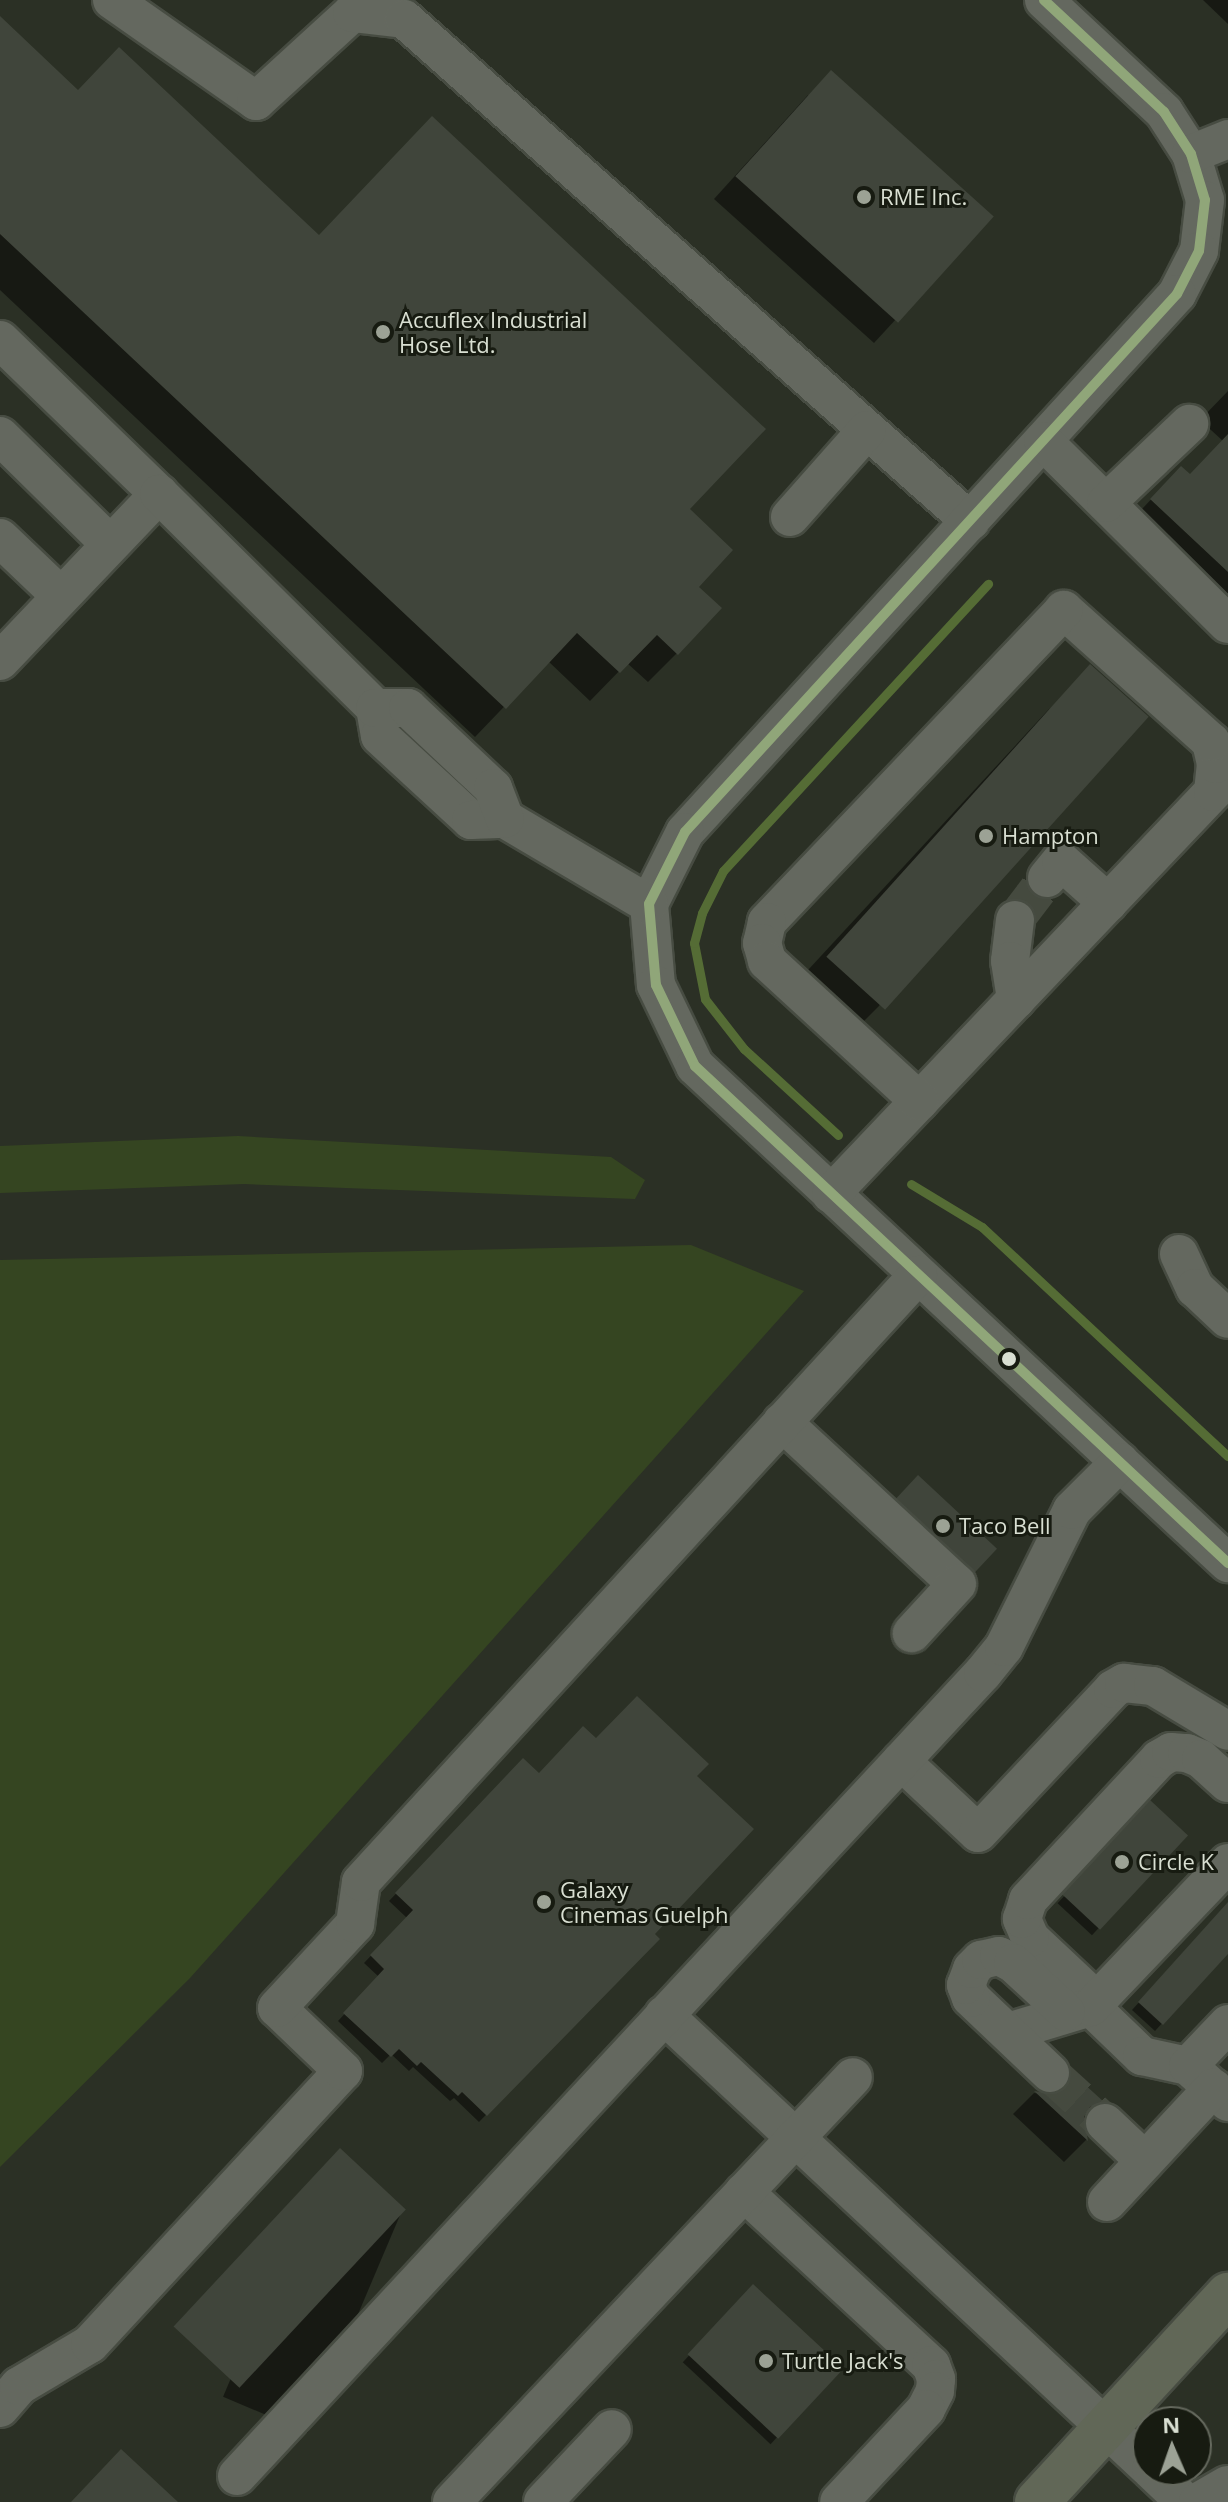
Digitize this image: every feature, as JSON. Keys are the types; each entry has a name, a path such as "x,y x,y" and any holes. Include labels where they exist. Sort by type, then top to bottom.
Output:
{"main road":[{"path":"1037,2502 1228,2295"}],"street":[{"path":"112,0 256,101 352,13 404,19 970,521"},
{"path":"1044,0 1164,112 1191,154 1205,200 1199,251 1177,294 685,832 649,904 656,985 695,1066 1228,1563"},
{"path":"1191,154 1228,139"},
{"path":"0,340 375,708 380,736 471,820 505,819 649,904"},
{"path":"1106,503 1189,424"},
{"path":"790,517 867,430"},
{"path":"0,436 109,543"},
{"path":"1043,441 1228,624"},
{"path":"0,661 109,543 159,494"},
{"path":"0,538 61,596"},
{"path":"831,1194 1213,792 1216,764 1211,742 1064,610 767,922 762,943 767,961 919,1101"},
{"path":"1047,878 1061,861 1108,903"},
{"path":"1015,920 1010,961 1016,1000"},
{"path":"1179,1254 1195,1288 1228,1319"},
{"path":"0,2408 19,2386 90,2344 343,2071 277,2008 355,1924 361,1882 918,1275"},
{"path":"782,1422 957,1584 912,1633"},
{"path":"237,2476 1004,1647 1072,1510 1120,1462"},
{"path":"901,1761 978,1833 1113,1689 1124,1683 1153,1686 1228,1731"},
{"path":"1085,2007 1030,1938 1022,1919 1028,1900 1159,1759 1171,1752 1201,1759 1228,1783"},
{"path":"1008,2032 1085,2007 1228,1863"},
{"path":"1050,2073 971,1998 966,1985 972,1969 981,1960 999,1956 1013,1963 1085,2007 1142,2056 1210,2085"},
{"path":"664,2015 1132,2452"},
{"path":"1107,2202 1210,2085 1228,2024"},
{"path":"452,2502 853,2077"},
{"path":"1105,2123 1145,2161"},
{"path":"744,2192 931,2365 936,2379 935,2391 926,2409 839,2502"},
{"path":"543,2502 612,2429"},
{"path":"1198,2502 1228,2485"},
{"path":"1168,2486 1185,2502"}],"green space":[{"path":"238,1136 611,1157 645,1180 635,1199 244,1184 0,1193 0,1146"},
{"path":"691,1245 804,1291 190,1978 0,2167 0,1260"}],"building":[{"name":"Accuflex Industrial Hose Ltd.","path":"0,16 78,90 119,47 319,235 432,116 766,429 690,509 733,550 699,587 722,608 678,655 657,635 620,673 577,633 506,709 0,234"},
{"name":"RME Inc.","path":"831,70 994,217 898,323 735,176"},
{"path":"1228,434 1228,572 1150,499 1181,466 1190,474"},
{"name":"Hampton","path":"1090,664 1149,717 885,1010 826,957"},
{"name":"Taco Bell","path":"918,1475 997,1549 975,1572 896,1498"},
{"name":"Galaxy Cinemas Guelph","path":"637,1696 709,1764 697,1776 754,1829 655,1934 660,1939 487,2116 462,2092 458,2096 421,2062 417,2066 399,2049 391,2057 343,2013 384,1969 370,1955 413,1910 395,1893 523,1758 539,1773 583,1726 596,1738"},
{"name":"Circle K","path":"1150,1800 1188,1835 1100,1930 1062,1894"},
{"path":"1228,1902 1228,1954 1163,2025 1138,2002"},
{"path":"1071,2072 1104,2102 1090,2107 1084,2117 1088,2141 1034,2091 1057,2094 1066,2088"},
{"path":"340,2148 406,2209 239,2388 174,2326"},
{"name":"Turtle Jack's","path":"753,2284 844,2369 778,2439 688,2354"},
{"path":"121,2449 178,2502 71,2502"}],"waterway":[{"path":"838,1135 744,1049 705,999 694,943 702,913 723,871 988,584"},
{"path":"911,1184 982,1227 1228,1456"}],"tunnel":[{"path":"1015,920 1047,878"},
{"path":"1050,2073 1105,2123"}],"transit line":[{"path":"1044,0 1164,112 1191,154 1205,200 1199,251 1177,294 685,832 649,904 656,985 695,1066 1228,1563"}],"place":[{"name":"RME Inc.","path":"864,197"},
{"name":"Accuflex Industrial Hose Ltd.","path":"383,332"},
{"name":"Hampton","path":"986,836"},
{"name":"Taco Bell","path":"943,1526"},
{"name":"Circle K","path":"1122,1862"},
{"name":"Galaxy Cinemas Guelph","path":"544,1902"},
{"name":"Turtle Jack's","path":"766,2361"}]}
